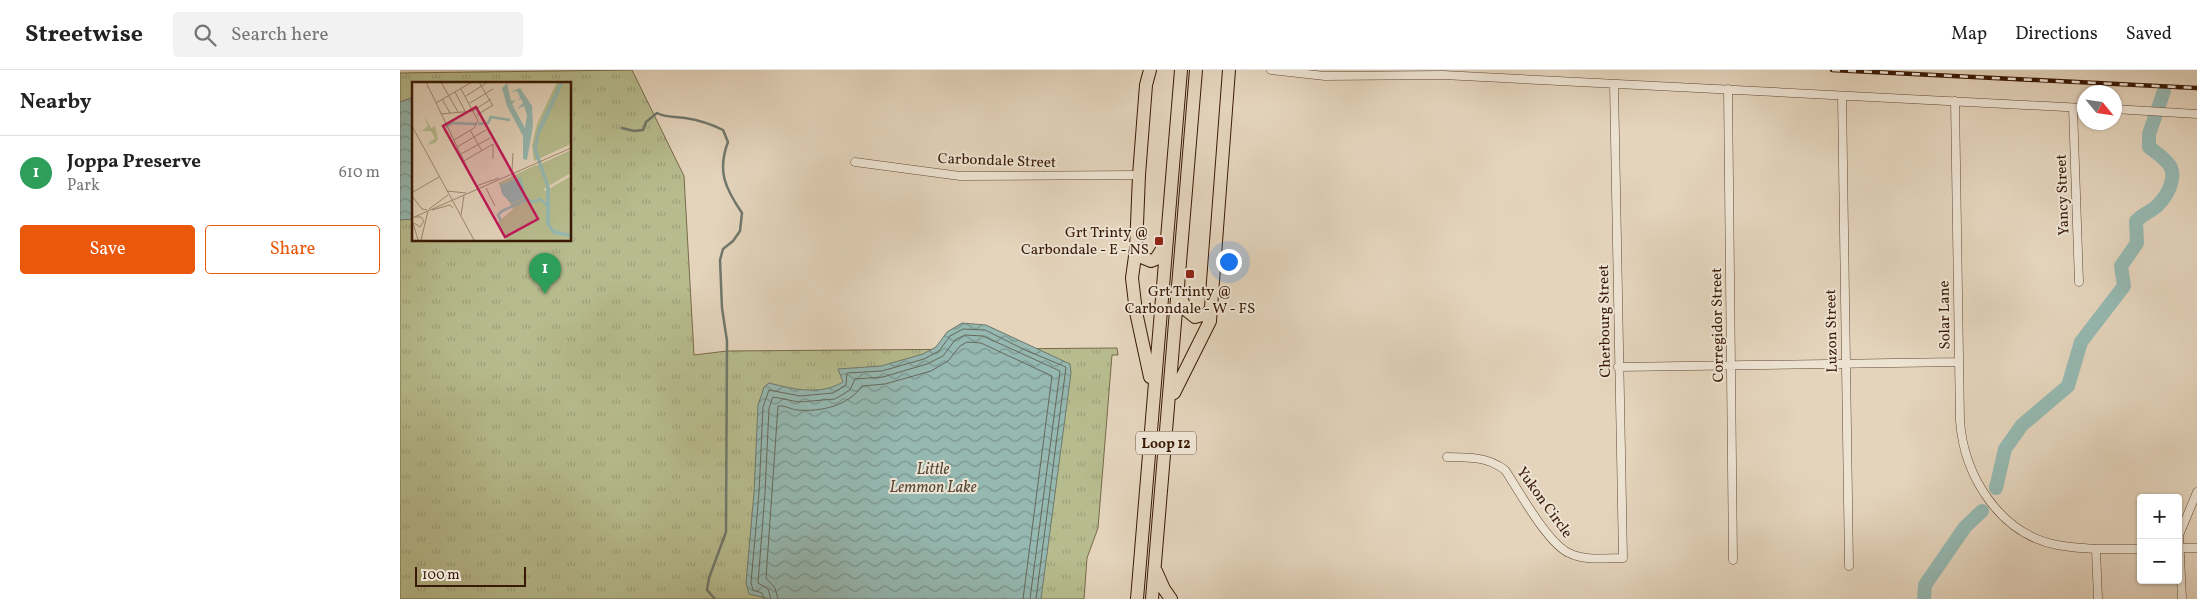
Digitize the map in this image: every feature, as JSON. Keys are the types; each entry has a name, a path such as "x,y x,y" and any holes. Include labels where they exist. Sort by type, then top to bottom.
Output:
{"main road":[{"path":"1150,70 1146,85 1136,249 1132,278 1133,296 1153,395"},
{"name":"Loop 12","path":"1137,599 1181,70"},
{"name":"Loop 12","path":"1152,599 1170,406 1196,70"},
{"path":"1170,406 1184,370 1207,329 1212,307 1230,70"},
{"path":"1136,249 1139,256 1151,261 1160,254 1166,244"},
{"path":"1178,286 1182,303 1190,314 1201,317 1212,307"},
{"path":"1141,548 1146,575 1147,599"},
{"path":"1155,568 1164,589 1171,599"}],"street":[{"path":"1271,70 1325,76 1443,75 2077,108"},
{"name":"Cherbourg Street","path":"1614,84 1623,558"},
{"name":"Corregidor Street","path":"1728,90 1733,560"},
{"name":"Luzon Street","path":"1842,96 1849,566"},
{"name":"Solar Lane","path":"1955,101 1961,437 1968,462 1978,485 2003,516 2016,526 2044,541 2056,545 2096,550 2137,549"},
{"name":"Yancy Street","path":"2073,108 2079,282"},
{"path":"2122,110 2197,114"},
{"name":"Carbondale Street","path":"855,162 960,176 1139,176"},
{"path":"1618,367 1959,362"},
{"name":"Yukon Circle","path":"1447,457 1485,459 1501,467 1552,539 1569,554 1583,557 1623,558"},
{"path":"2179,539 2197,492"},
{"path":"2182,548 2197,548"},
{"path":"2096,550 2098,599"},
{"path":"2181,584 2182,599"}],"green space":[{"path":"632,70 684,176 694,355 727,351 1117,348 1118,355 1112,355 1098,528 1087,558 1084,599 400,599 400,73"}],"water":[{"path":"412,98 412,219 400,220 400,102"},
{"name":"Little Lemmon Lake","path":"962,323 986,325 1070,364 1071,373 1041,599 770,599 749,594 746,583 754,493 758,405 764,387 769,383 806,390 825,389 843,382 838,369 881,366 923,354 936,347 947,332"}],"waterway":[{"path":"1996,488 2005,449 2022,425 2068,386 2081,342 2124,286 2121,266 2137,243 2136,221 2158,205 2170,187 2172,181 2170,166 2149,147 2149,134 2164,91"},
{"path":"622,128 634,131 643,130 646,122 657,113 705,122 723,130 728,142 723,162 724,179 742,213 740,231 733,241 723,249 720,260 722,308 727,341 726,532 709,578 707,590 715,599"},
{"path":"1924,599 1925,585 1965,527 1982,511"}],"railway":[{"path":"1832,70 2197,88"}],"place":[{"name":"Grt Trinty @ Carbondale - E - NS","path":"1159,241"},
{"name":"Grt Trinty @ Carbondale - W - FS","path":"1190,274"},
{"name":"Joppa Preserve","path":"545,294"}]}
